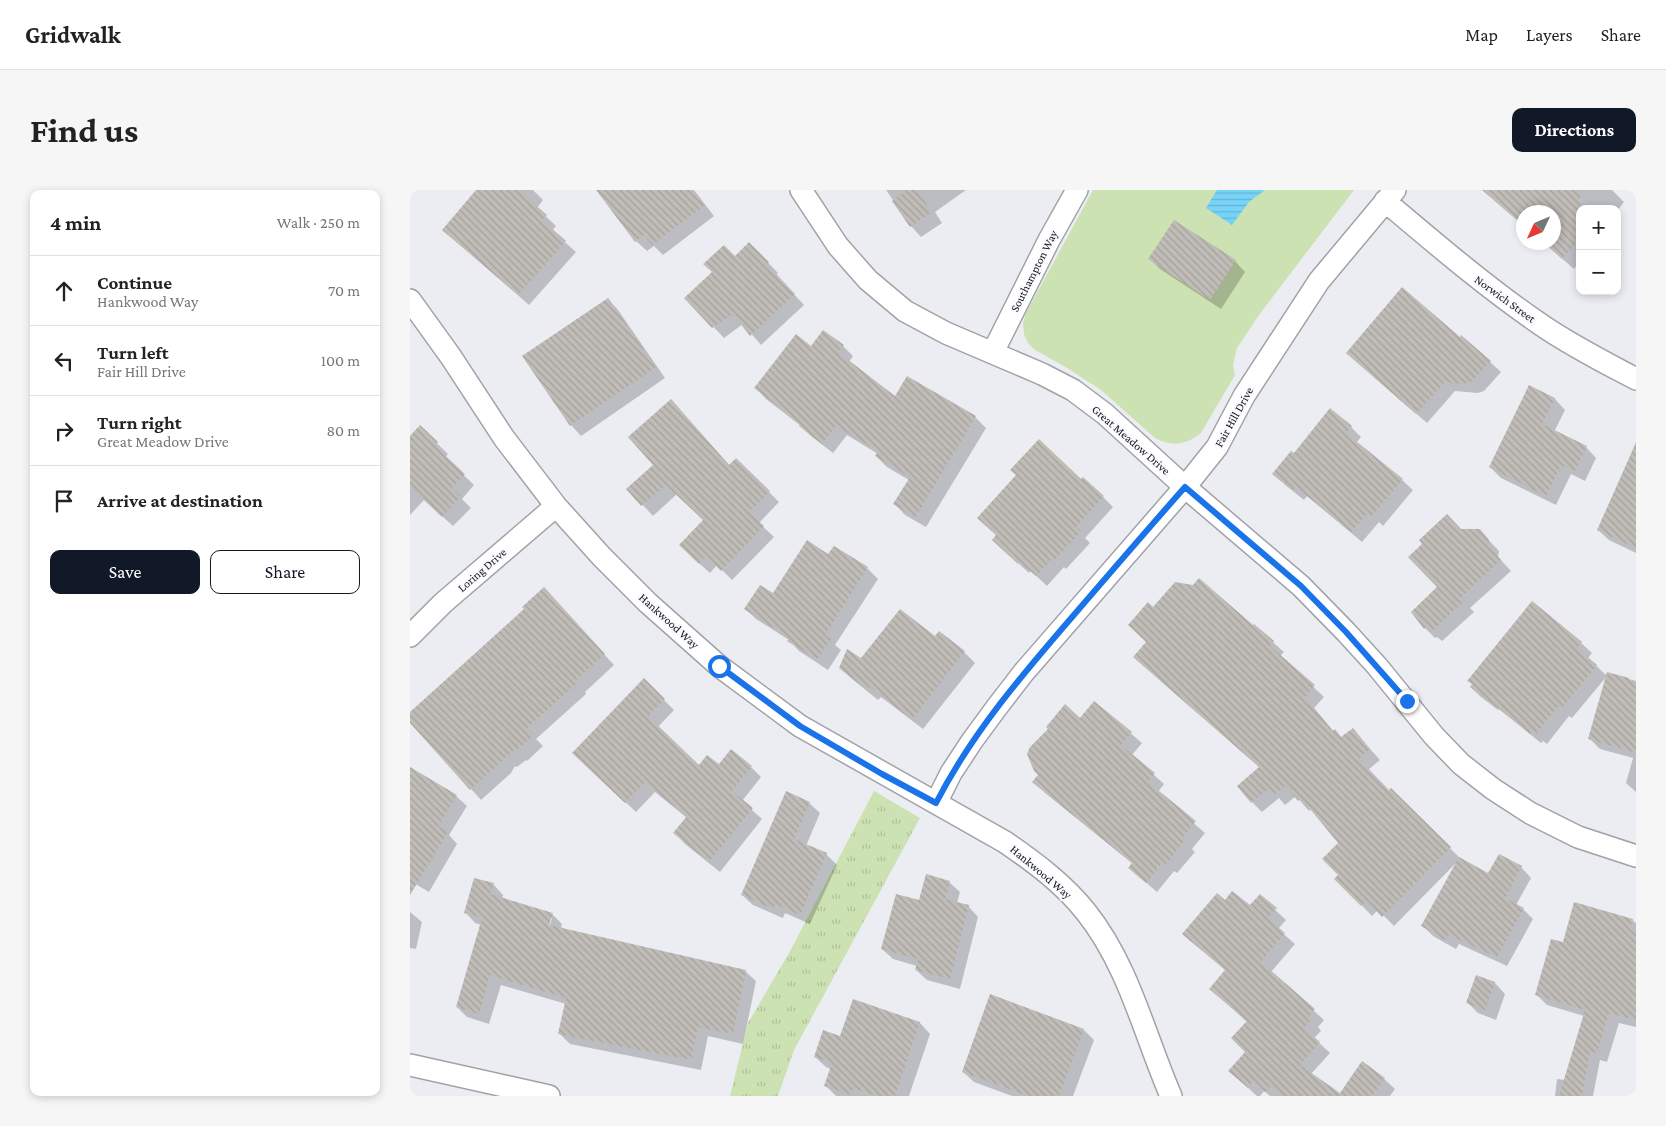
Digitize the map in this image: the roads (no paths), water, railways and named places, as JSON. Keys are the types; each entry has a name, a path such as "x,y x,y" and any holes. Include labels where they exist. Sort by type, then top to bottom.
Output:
{"street":[{"name":"Great Meadow Drive","path":"801,190 838,246 868,280 905,310 946,333 993,352 1073,390 1105,414 1185,487 1301,586 1383,673 1434,736 1461,764 1493,790 1530,813 1578,837 1636,856"},
{"name":"Southampton Way","path":"993,352 1049,240 1078,190"},
{"name":"Norwich Street","path":"1390,196 1474,277 1542,325 1636,379"},
{"name":"Fair Hill Drive","path":"936,803 951,773 1008,693 1185,487 1217,447 1244,396 1319,281 1390,196"},
{"name":"Hankwood Way","path":"410,300 451,357 504,438 556,506 602,557 648,603 719,666 800,726 1005,842 1032,861 1086,911 1122,971 1142,1019 1158,1067 1171,1096"},
{"name":"Loring Drive","path":"410,636 443,603 556,506"},
{"path":"410,1065 549,1096"}],"water":[{"path":"1217,190 1265,190 1249,202 1232,225 1206,208"}]}
